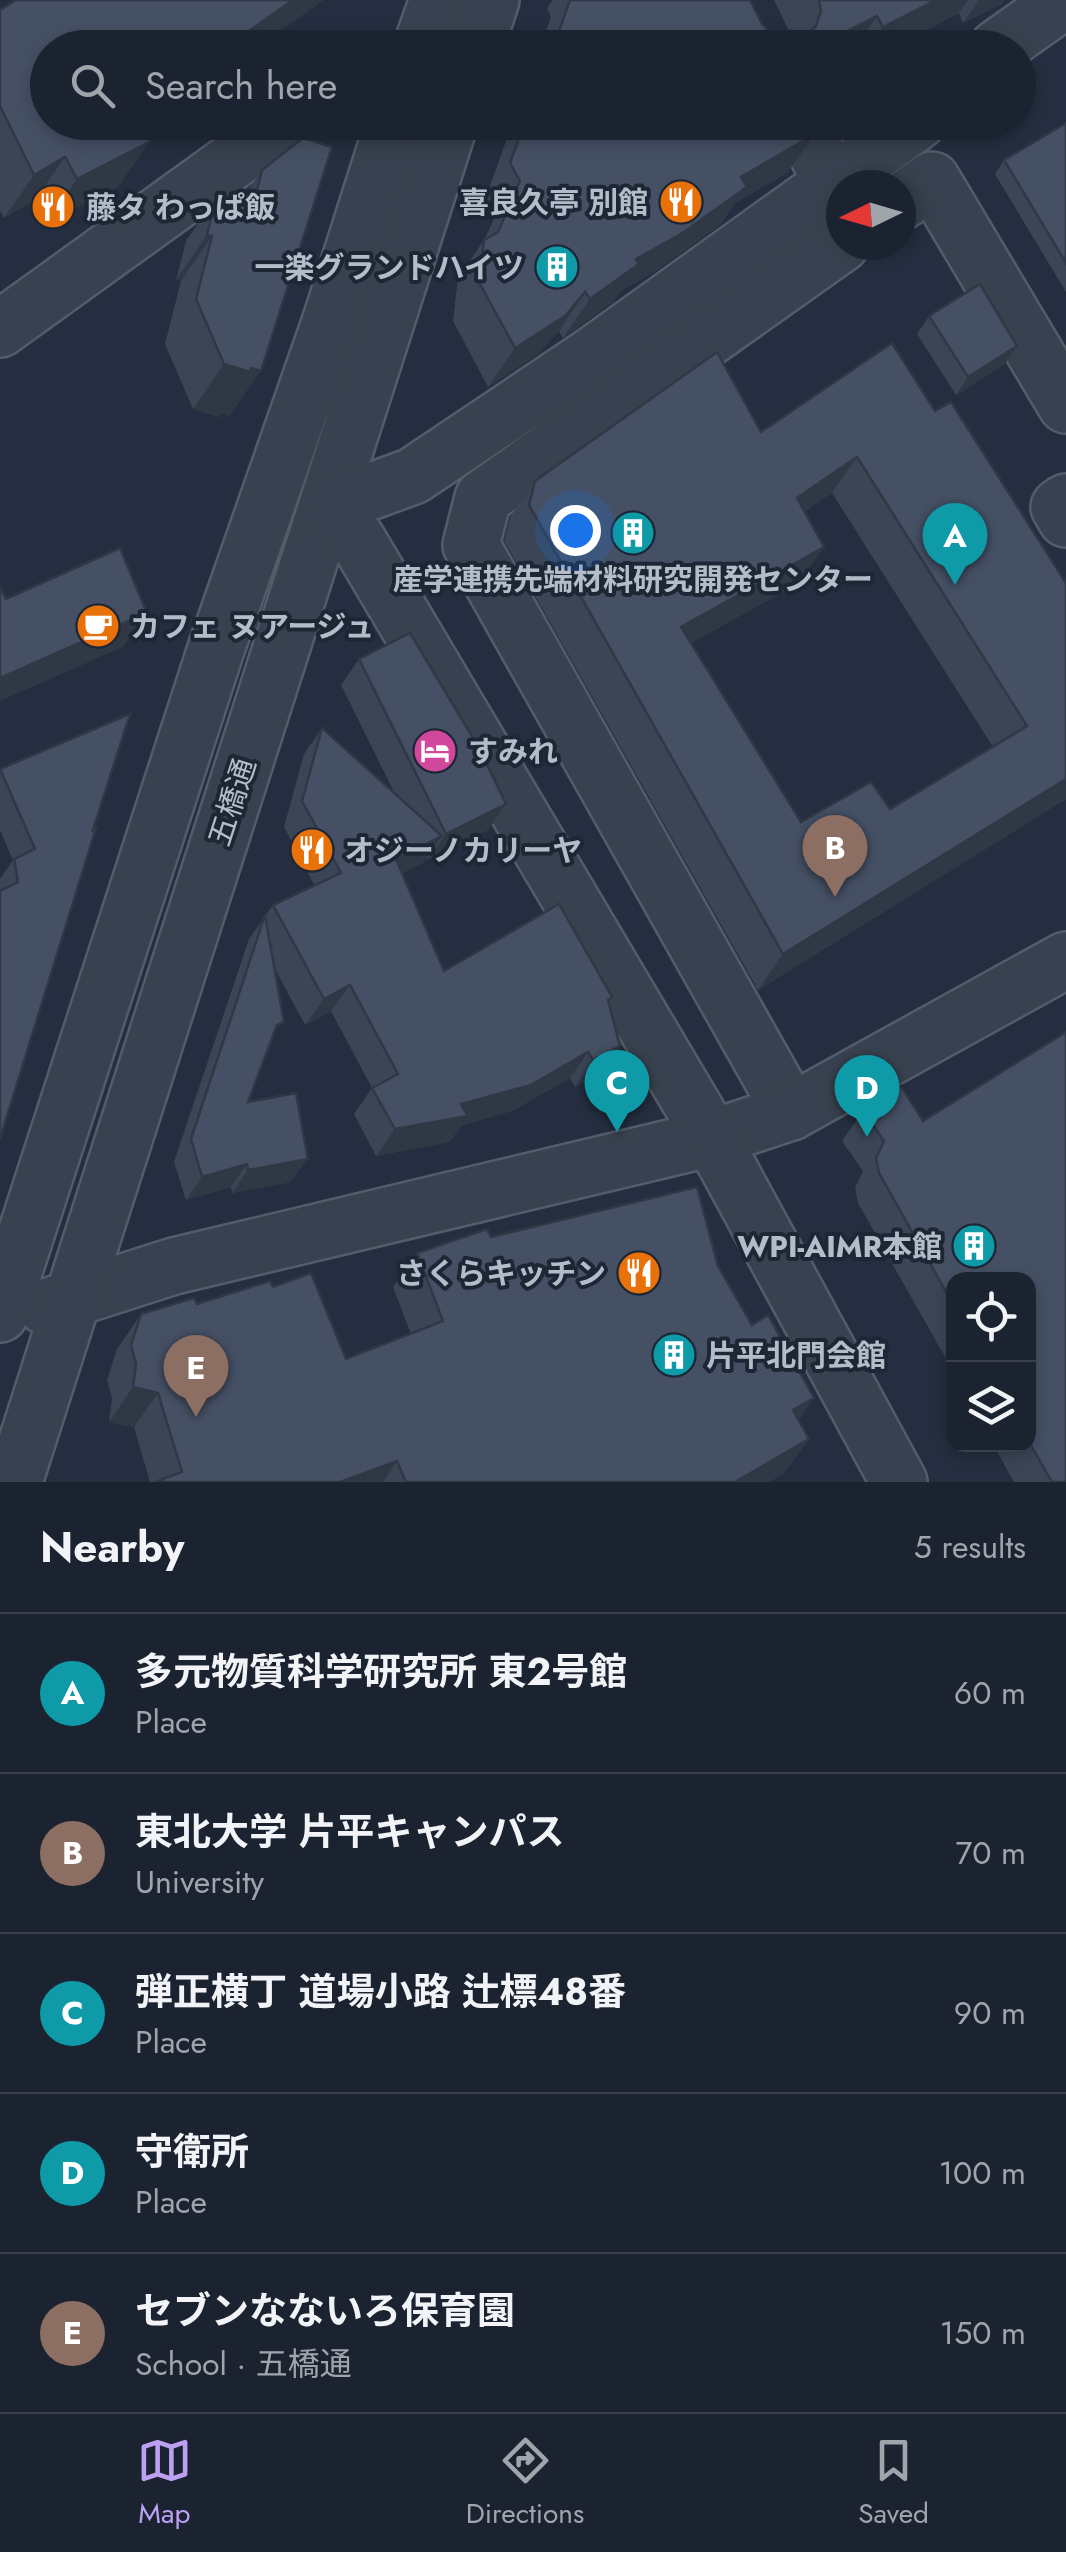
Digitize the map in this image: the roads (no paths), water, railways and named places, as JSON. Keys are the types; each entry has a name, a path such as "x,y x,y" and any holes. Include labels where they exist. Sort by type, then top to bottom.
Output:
{"street":[{"path":"427,30 438,0"},
{"path":"481,30 492,0"},
{"path":"1022,30 1064,0"},
{"path":"0,329 262,140"},
{"name":"五橋通","path":"0,1317 216,649 332,320 388,140"},
{"name":"五橋通","path":"14,1482 444,140"},
{"path":"810,140 826,172"},
{"path":"854,170 893,140"},
{"path":"916,191 932,180 1066,405"},
{"path":"826,191 412,476 372,492 330,501 358,541 712,1138 900,1482"},
{"path":"791,1112 471,544 483,498 826,255"},
{"path":"1066,502 1058,507 1066,519"},
{"path":"0,1317 71,1300 174,1266 712,1138 791,1112 1066,960"}],"place":[{"name":"喜良久亭 別館","path":"681,202"},
{"name":"藤タ わっぱ飯","path":"53,207"},
{"name":"一楽グランドハイツ","path":"557,267"},
{"name":"産学連携先端材料研究開発センター","path":"633,533"},
{"name":"多元物質科学研究所 東2号館","path":"955,585"},
{"name":"カフェ ヌアージュ","path":"98,626"},
{"name":"すみれ","path":"435,751"},
{"name":"オジーノカリーヤ","path":"312,850"},
{"name":"東北大学 片平キャンパス","path":"835,897"},
{"name":"弾正横丁 道場小路 辻標48番","path":"617,1132"},
{"name":"守衛所","path":"867,1137"},
{"name":"WPI-AIMR本館","path":"974,1246"},
{"name":"さくらキッチン","path":"639,1273"},
{"name":"片平北門会館","path":"674,1355"},
{"name":"セブンなないろ保育園","path":"196,1417"}]}
